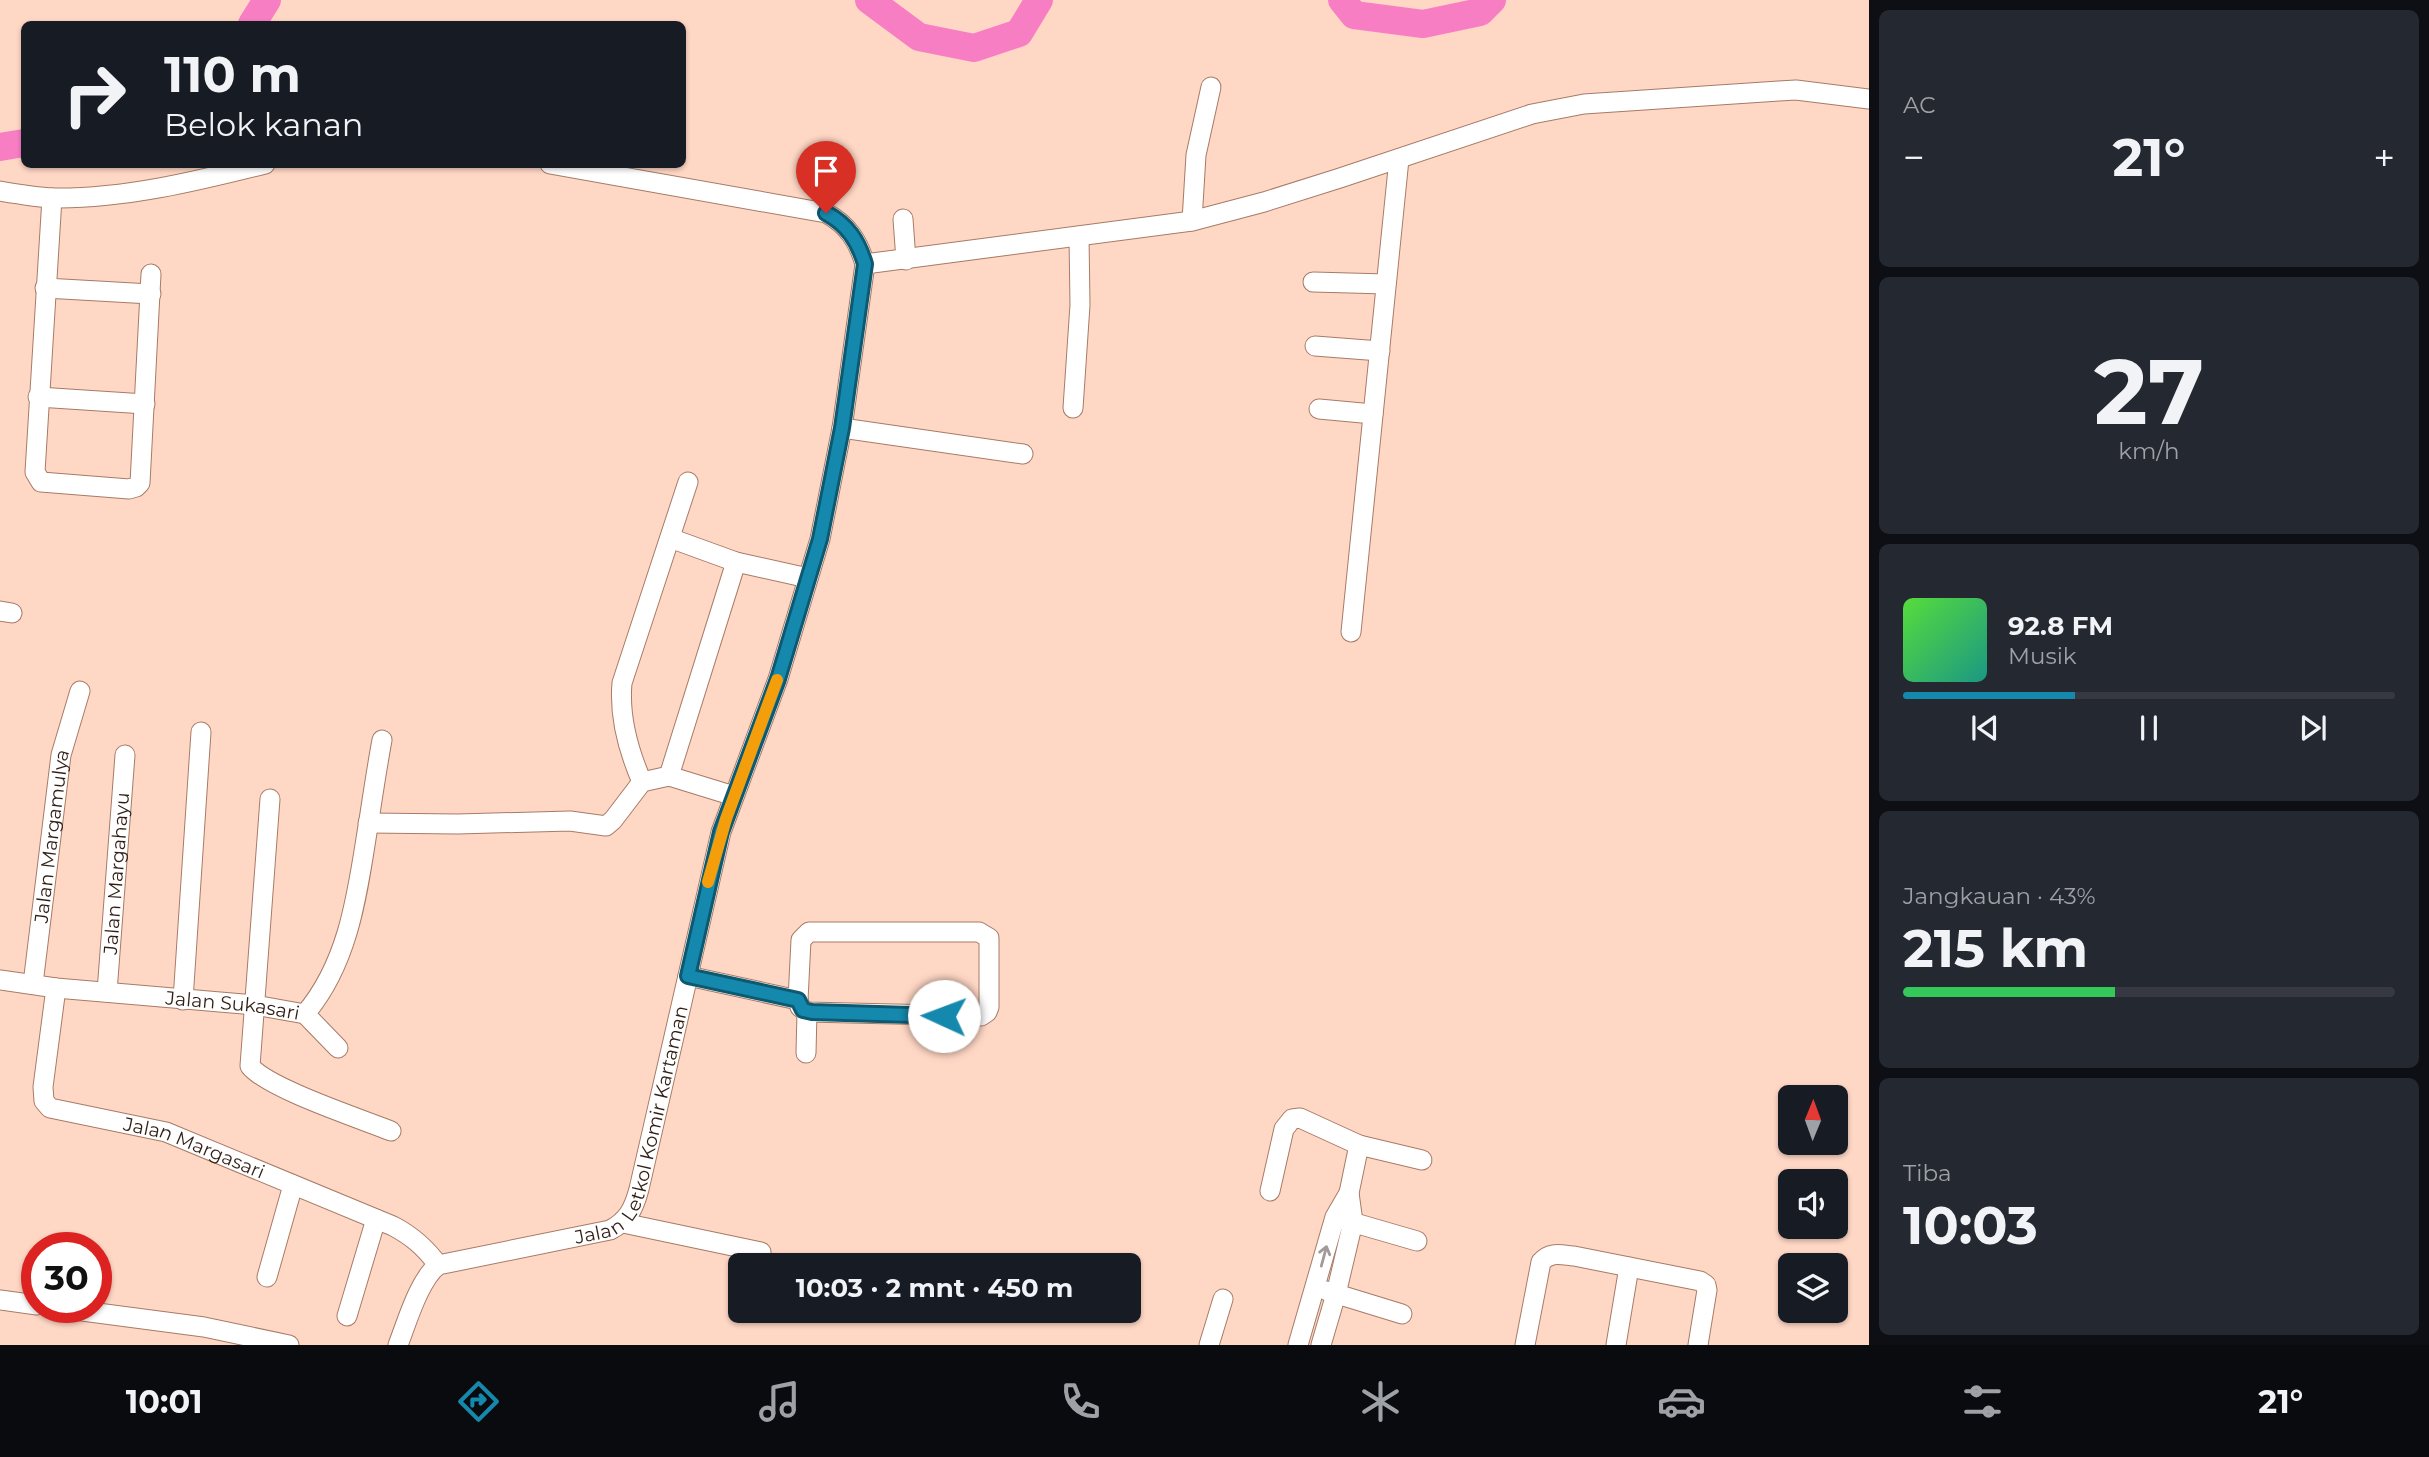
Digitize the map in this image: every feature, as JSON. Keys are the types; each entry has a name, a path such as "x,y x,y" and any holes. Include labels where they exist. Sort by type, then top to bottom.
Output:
{"street":[{"path":"1192,221 1196,155 1211,87"},
{"path":"573,168 826,213 838,219 853,236 859,244 865,264 1192,221 1265,202 1532,114 1584,104 1796,90 1869,99"},
{"path":"1352,632 1399,159"},
{"path":"0,191 52,198 78,197 151,189 247,168"},
{"path":"52,198 35,472 42,482 127,489 136,487 142,478 151,274"},
{"path":"903,219 906,260"},
{"path":"1073,408 1080,315 1079,236"},
{"name":"Jalan Letkol Komir Kartaman","path":"438,1265 596,1234 623,1223 632,1210 718,845 778,679 820,539 842,428 865,264"},
{"path":"1313,282 1387,284"},
{"path":"45,288 151,294"},
{"path":"1315,346 1380,351"},
{"path":"38,397 145,404"},
{"path":"1319,409 1373,414"},
{"path":"842,428 1023,454"},
{"path":"642,782 625,727 622,683 688,482"},
{"path":"670,538 736,562 808,578"},
{"path":"669,776 736,562"},
{"name":"Jalan Margamulya","path":"33,984 61,755 80,691"},
{"path":"183,1000 201,732"},
{"name":"Jalan Sukasari","path":"0,980 56,988 256,1005 305,1014 323,989 345,940 360,880 382,740"},
{"name":"Jalan Margahayu","path":"107,992 125,755"},
{"path":"368,823 570,821 606,826 642,782 669,776 734,796"},
{"path":"270,799 256,1005 249,1062 253,1070 300,1095 391,1130"},
{"path":"688,976 802,1006 981,1016 989,1007 989,938 984,933 975,932 809,932 801,940 802,1006 807,1053"},
{"name":"Jalan Margasari","path":"56,988 43,1082 43,1098 48,1106 55,1110 166,1132 409,1234 438,1265"},
{"path":"305,1014 338,1048"},
{"path":"1270,1191 1284,1129 1292,1119 1300,1118 1359,1145 1422,1160"},
{"path":"1321,1345 1336,1294 1344,1219 1359,1145"},
{"path":"267,1277 293,1185"},
{"path":"347,1316 376,1219"},
{"path":"1344,1219 1417,1241"},
{"path":"1298,1345 1315,1288 1344,1219"},
{"path":"623,1223 761,1252"},
{"path":"1525,1345 1541,1262 1545,1256 1554,1254 1700,1281 1706,1285 1707,1290 1699,1345"},
{"path":"398,1345 425,1282 438,1265"},
{"path":"1616,1345 1629,1267"},
{"path":"1315,1288 1402,1314"},
{"path":"0,1300 21,1303"},
{"path":"1209,1345 1223,1300"},
{"path":"112,1314 204,1326 289,1345"}],"waterway":[{"path":"254,21 267,0"},
{"path":"869,0 919,37 974,48 1019,33 1039,0"},
{"path":"1342,0 1354,15 1423,24 1480,12 1492,0"},
{"path":"0,147 21,144"}],"slow traffic":[{"path":"708,882 726,819 777,680"}],"route":[{"path":"826,213 838,219 853,236 859,244 865,264 835,467 820,539 778,679 721,832 688,976 798,1000 800,1007 807,1012 944,1016"}]}
